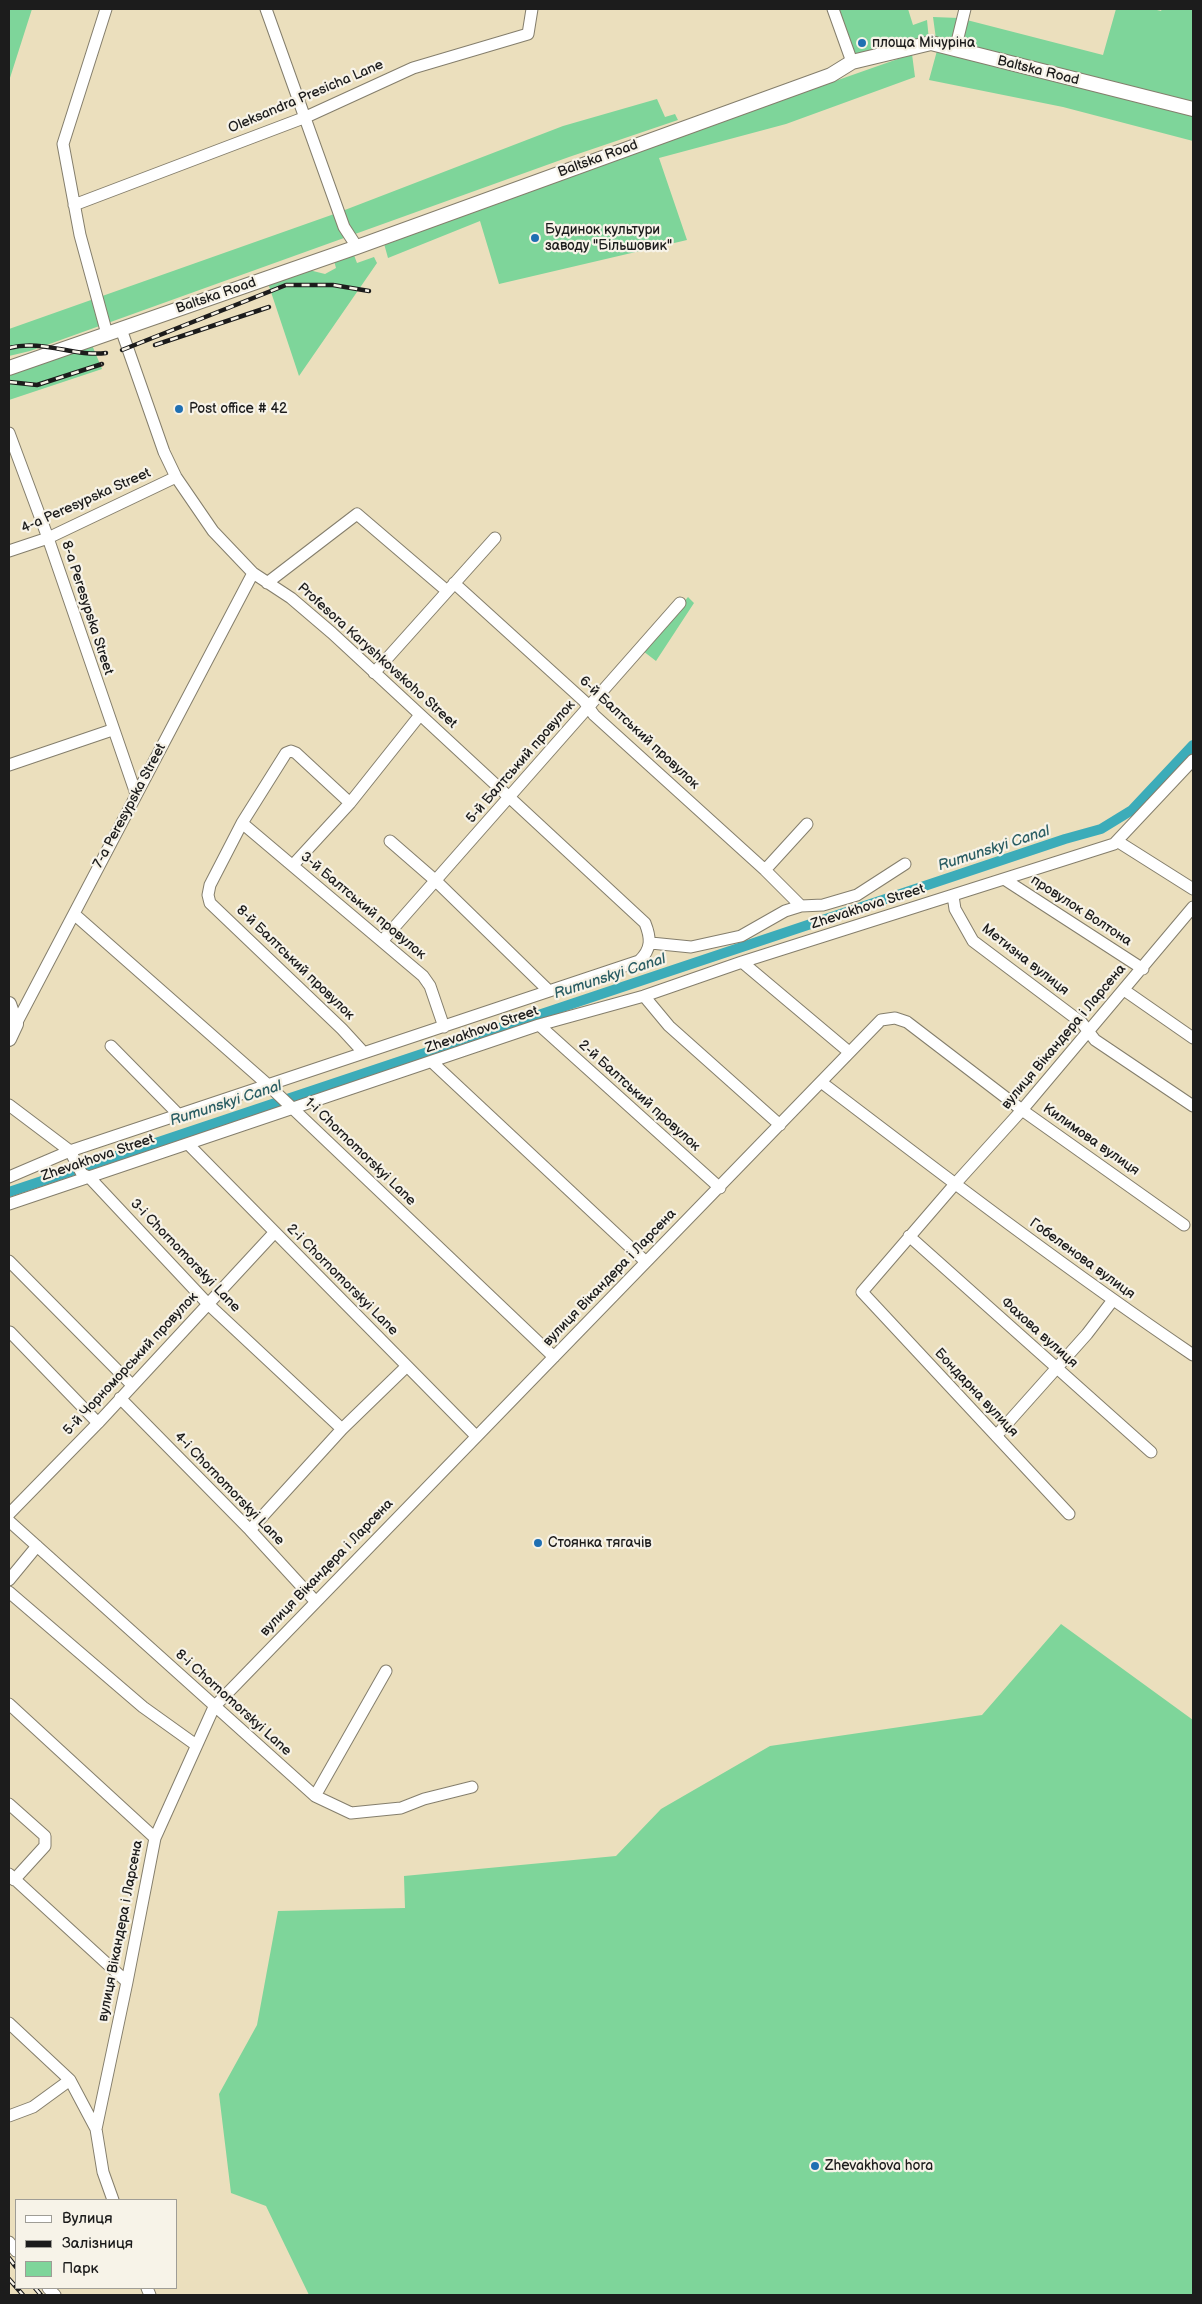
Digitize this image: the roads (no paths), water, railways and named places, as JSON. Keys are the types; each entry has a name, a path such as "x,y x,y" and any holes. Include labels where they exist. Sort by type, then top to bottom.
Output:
{"main road":[{"name":"Baltska Road","path":"9,368 357,247 831,74 852,62 931,43 1193,109"},
{"path":"9,1004 16,1024"},
{"name":"7-a Peresypska Street","path":"9,1040 16,1024"}],"street":[{"path":"106,9 63,144 80,235 107,334"},
{"path":"266,9 344,227 357,247"},
{"name":"Oleksandra Presicha Lane","path":"74,205 306,117 413,68 528,34 532,9"},
{"path":"833,9 852,62"},
{"path":"956,50 965,9"},
{"name":"Profesora Karyshkovskoho Street","path":"121,329 164,452 176,477 213,531 253,573 301,606 645,923 651,943"},
{"name":"8-a Peresypska Street","path":"9,433 48,538 112,730 136,794"},
{"name":"4-a Peresypska Street","path":"9,551 48,538 176,477"},
{"name":"6-й Балтський провулок","path":"267,582 357,514 451,587 589,707 594,715 765,870 801,906"},
{"path":"374,674 495,538"},
{"name":"7-a Peresypska Street","path":"16,1024 253,573"},
{"name":"5-й Балтський провулок","path":"383,940 680,603"},
{"path":"293,865 350,803 420,715"},
{"path":"9,765 112,730"},
{"path":"242,823 286,753 291,751 350,803"},
{"name":"Zhevakhova Street","path":"9,1204 86,1176 188,1144 289,1105 433,1063 539,1025 644,996 742,962 953,896 1117,841 1193,760"},
{"name":"3-й Балтський провулок","path":"242,823 383,940 423,976 430,986 444,1027"},
{"name":"8-й Балтський провулок","path":"242,823 210,885 208,895 210,903 364,1052"},
{"path":"765,870 807,824"},
{"path":"390,841 436,881 549,991"},
{"path":"1117,841 1193,889"},
{"name":"Zhevakhova Street","path":"9,1177 180,1115 639,960 645,955 651,943 691,947 741,936 785,911 857,895 905,864"},
{"name":"провулок Волтона","path":"1004,879 1143,969"},
{"name":"Метизна вулиця","path":"953,896 955,908 973,941 1082,1023 1095,1040 1193,1106"},
{"name":"вулиця Вікандера і Ларсена","path":"862,1292 909,1236 1022,1110 1193,908"},
{"name":"1-i Chornomorskyi Lane","path":"74,914 269,1086 554,1357"},
{"path":"742,962 849,1052"},
{"path":"1124,990 1193,1038"},
{"path":"644,996 668,1026 780,1125"},
{"name":"Килимова вулиця","path":"882,1020 895,1018 908,1022 1022,1110 1184,1225"},
{"name":"вулиця Вікандера і Ларсена","path":"114,2199 103,2172 96,2129 155,1838 214,1707 882,1020"},
{"name":"2-й Балтський провулок","path":"539,1025 720,1188"},
{"path":"111,1046 180,1115"},
{"path":"433,1063 646,1262"},
{"path":"821,1082 955,1184"},
{"name":"3-i Chornomorskyi Lane","path":"9,1105 71,1154 86,1176 208,1304 342,1429"},
{"name":"2-i Chornomorskyi Lane","path":"188,1144 476,1436"},
{"name":"Гобеленова вулиця","path":"955,1184 1112,1300 1193,1355"},
{"name":"5-й Чорноморський провулок","path":"9,1514 98,1423 274,1233"},
{"name":"Фахова вулиця","path":"909,1236 1150,1452"},
{"path":"9,1261 132,1385"},
{"name":"Бондарна вулиця","path":"862,1292 1068,1514"},
{"path":"996,1436 1087,1334 1112,1300"},
{"path":"10,1332 98,1423"},
{"path":"250,1530 342,1429 407,1366"},
{"name":"4-i Chornomorskyi Lane","path":"120,1398 250,1530 316,1602"},
{"name":"8-i Chornomorskyi Lane","path":"9,1521 315,1796 351,1813 402,1808 424,1799 472,1787"},
{"path":"9,1580 37,1546"},
{"path":"9,1592 143,1707 196,1745"},
{"path":"315,1796 386,1671"},
{"path":"9,1704 155,1838"},
{"path":"9,1804 44,1836 45,1846 12,1877 127,1982"},
{"path":"9,2023 70,2080 96,2129"},
{"path":"9,2116 33,2107 70,2080"}],"waterway":[{"name":"Rumunskyi Canal","path":"9,1192 1065,839 1101,829 1132,810 1193,745"}],"railway":[{"path":"122,350 286,285 333,285 369,291"},
{"path":"155,345 269,307"},
{"path":"9,348 34,346 82,353 106,353"},
{"path":"9,382 37,385 102,364"},
{"path":"9,2258 15,2266"},
{"path":"9,2279 15,2286"},
{"path":"18,2289 23,2295"},
{"path":"36,2289 41,2295"}],"place":[{"name":"площа Мічуріна","path":"862,43"},
{"name":"Будинок культури заводу \"Більшовик\"","path":"535,238"},
{"name":"Post office # 42","path":"179,409"},
{"name":"Стоянка тягачів","path":"538,1543"},
{"name":"Zhevakhova hora","path":"815,2166"}]}
